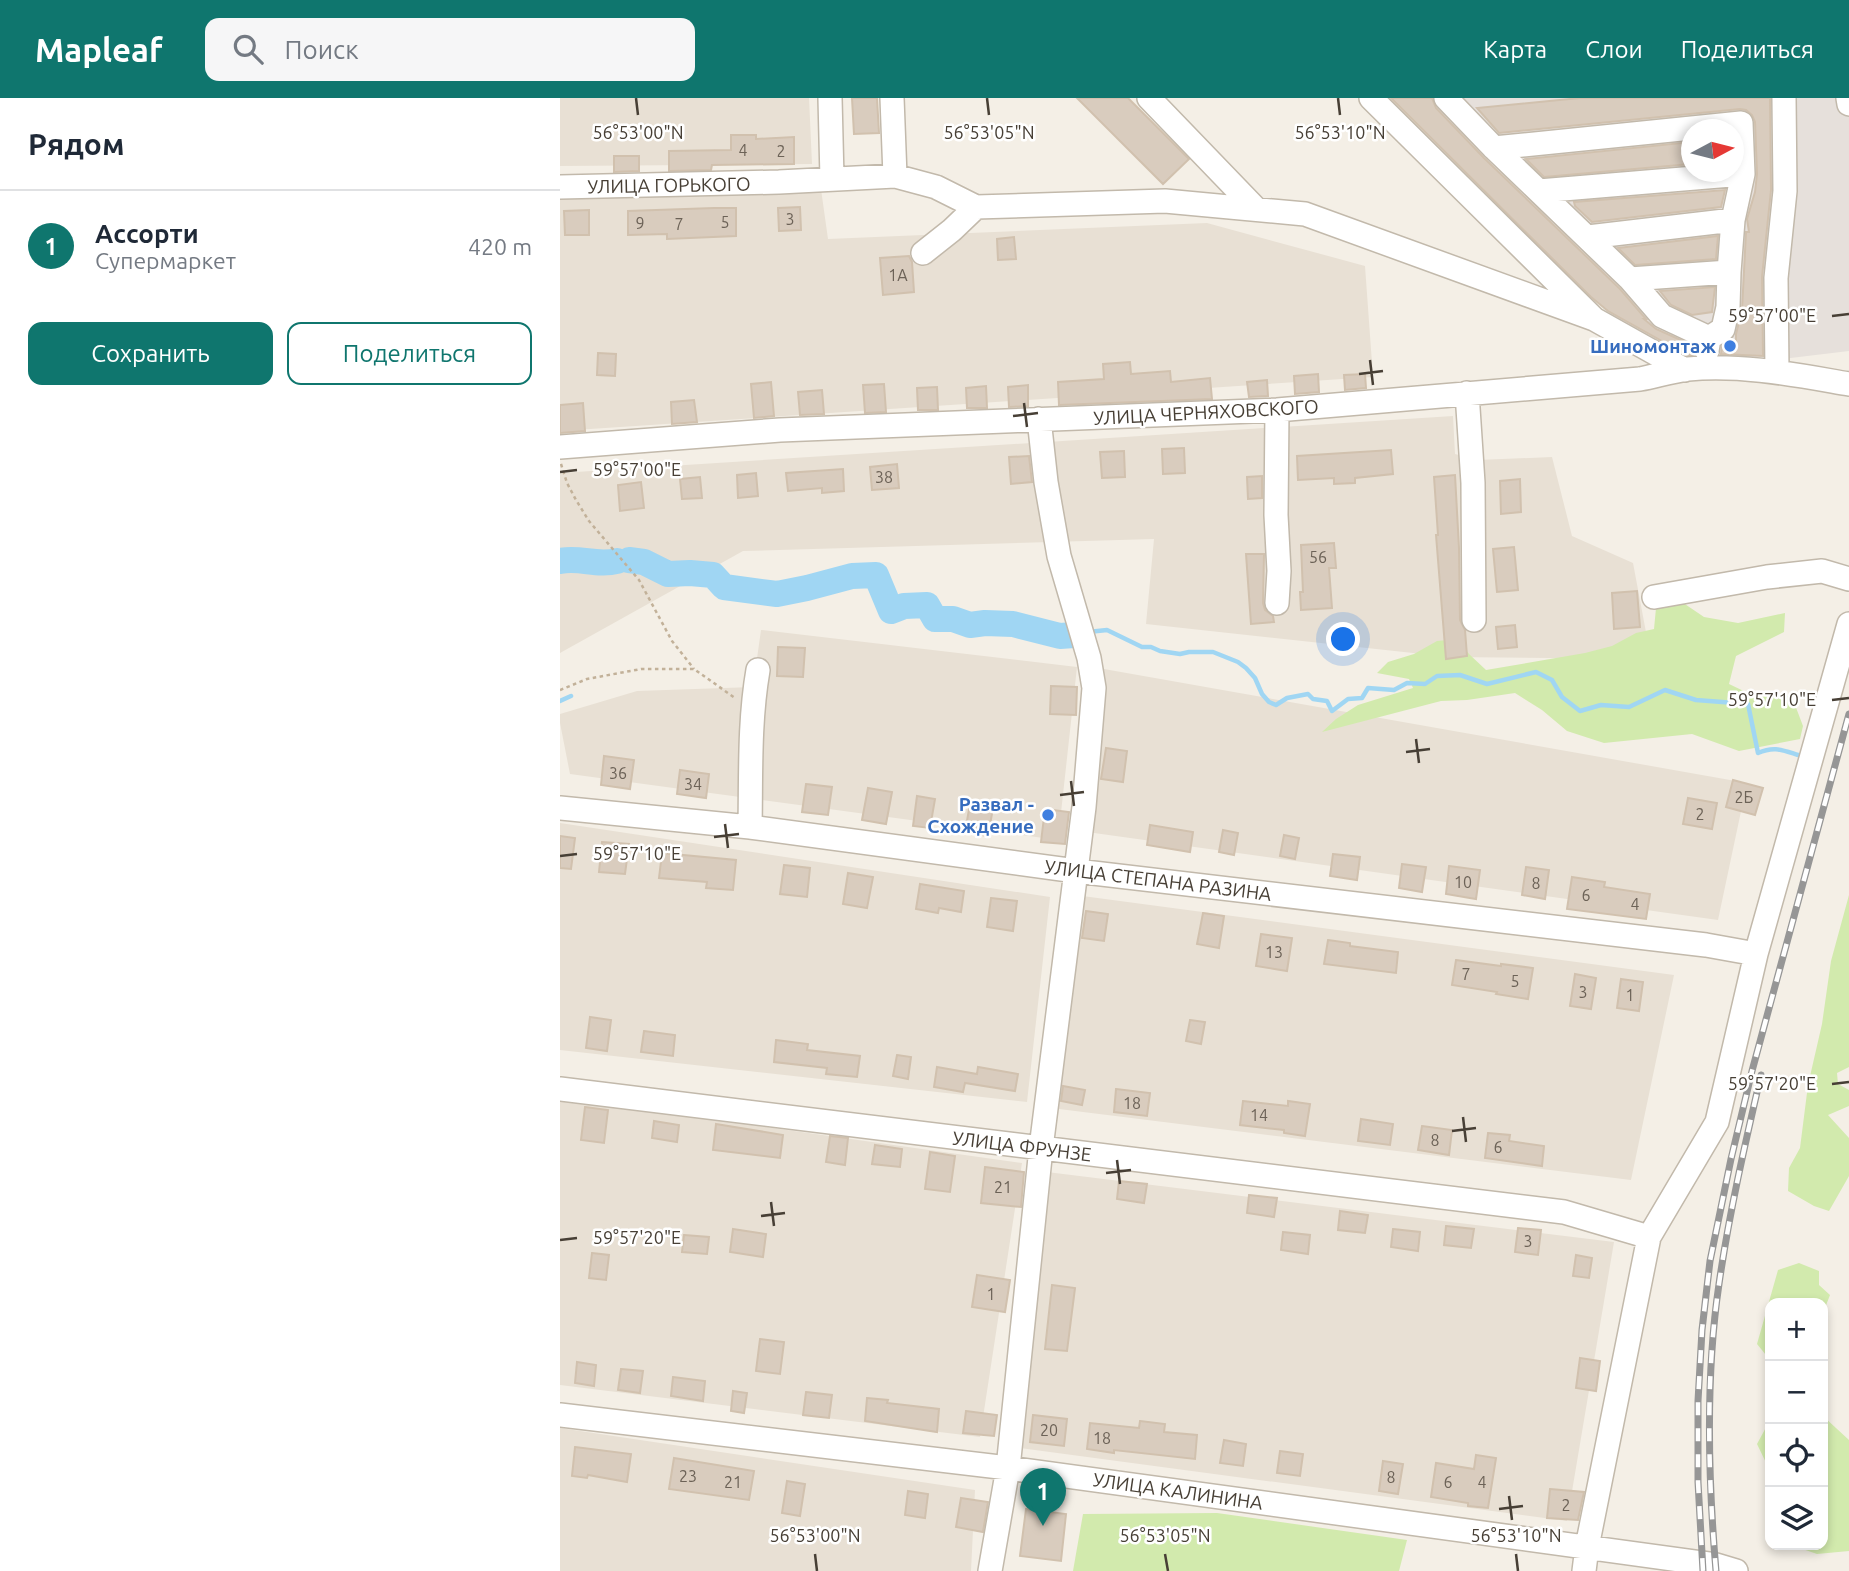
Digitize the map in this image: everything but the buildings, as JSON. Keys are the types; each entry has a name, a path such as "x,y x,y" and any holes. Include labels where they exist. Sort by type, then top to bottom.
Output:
{"street":[{"path":"830,98 832,179"},
{"path":"892,98 895,176"},
{"path":"1149,98 1255,209"},
{"path":"1371,98 1594,318"},
{"path":"1777,372 1776,278 1785,191 1784,98"},
{"path":"1849,98 1849,104"},
{"path":"1454,99 1494,148 1630,278 1662,316 1709,338"},
{"path":"1494,148 1681,129"},
{"name":"УЛИЦА ГОРЬКОГО","path":"560,187 779,182 895,176 936,187 976,207"},
{"path":"1539,191 1681,179"},
{"path":"923,253 976,207 1165,201 1305,214 1594,318 1695,369 1709,338 1723,329 1728,307 1733,220 1741,182"},
{"path":"1588,237 1733,220"},
{"path":"1630,278 1729,272"},
{"name":"УЛИЦА ЧЕРНЯХОВСКОГО","path":"560,447 780,430 1277,410 1640,379 1695,369 1777,372 1849,384"},
{"path":"1467,393 1472,483 1474,620"},
{"path":"1277,410 1277,603"},
{"path":"990,1571 1008,1468 1041,1148 1085,797 1094,688 1089,658 1059,556 1046,482 1039,419"},
{"path":"1654,597 1822,571 1849,579"},
{"path":"1584,1571 1648,1237 1717,1122 1756,954 1849,624"},
{"path":"750,827 752,724 758,670"},
{"name":"УЛИЦА СТЕПАНА РАЗИНА","path":"560,808 750,827 1076,871 1706,945 1756,954"},
{"name":"УЛИЦА ФРУНЗЕ","path":"560,1089 1564,1212 1648,1237"},
{"name":"УЛИЦА КАЛИНИНА","path":"560,1415 1008,1468 1716,1565 1736,1571"}],"path":[{"path":"560,461 567,483 589,521 639,580 672,641 694,669 733,695 752,724"},
{"path":"560,690 587,679 641,669 694,669"}],"shaded area":[{"path":"560,98 809,98 812,164 560,166"},
{"path":"1392,98 1849,98 1849,351 1750,363 1634,339"},
{"path":"820,182 828,239 1207,223 1365,266 1373,377 560,431 560,199"},
{"path":"1453,416 1455,454 1478,460 1552,457 1572,536 1633,563 1651,659 1450,657 1146,624 1154,539 743,551 560,653 560,473"},
{"path":"761,630 1077,667 1058,840 570,774 560,714 637,691 753,687"},
{"path":"1104,669 1747,783 1718,920 1087,832"},
{"path":"560,823 1050,897 1027,1102 560,1050"},
{"path":"1075,895 1674,975 1631,1180 1051,1108"},
{"path":"560,1098 1022,1163 980,1437 560,1385"},
{"path":"1047,1172 1614,1242 1567,1521 1020,1448"},
{"path":"560,1428 975,1490 971,1571 560,1571"}],"green space":[{"path":"1673,596 1704,617 1738,623 1785,613 1784,632 1736,656 1729,684 1750,694 1770,692 1792,697 1803,726 1800,739 1739,751 1692,734 1604,743 1567,731 1542,710 1515,693 1441,701 1322,732 1358,705 1413,688 1409,679 1377,673 1388,662 1414,654 1437,641 1458,639 1486,670 1585,653 1612,646 1636,633 1654,629 1656,608"},
{"path":"1849,895 1849,1067 1837,1073 1838,1084 1849,1090 1849,1106 1828,1115 1849,1138 1849,1176 1829,1211 1788,1191 1789,1168 1800,1148 1808,1085 1822,1024 1831,961"},
{"path":"1799,1263 1819,1271 1819,1285 1830,1295 1828,1300 1828,1298 1770,1298 1778,1270"},
{"path":"1765,1316 1765,1354 1757,1344"},
{"path":"1828,1421 1849,1440 1849,1551 1817,1554 1805,1550 1828,1550"},
{"path":"1765,1429 1765,1461 1757,1444"},
{"path":"1217,1513 1407,1540 1399,1571 1073,1571 1083,1514"}],"waterway":[{"path":"629,560 644,562 668,574 713,575 724,587 777,594 852,576 876,575 891,611 904,606 927,605 935,619 953,619 970,625 1013,624 1060,636 1074,635"},
{"path":"560,561 617,561"},
{"path":"1088,632 1107,630 1142,647 1160,651 1180,654 1213,652 1246,668 1255,678 1262,694 1276,705 1287,698 1308,694 1313,699 1327,701 1332,711 1348,699 1362,698 1368,688 1394,690 1407,683 1425,684 1437,676 1460,675 1487,684 1536,672 1552,680 1562,697 1580,711 1601,705 1629,707 1665,690 1696,700 1748,704 1758,753 1773,749 1798,755"},
{"path":"560,701 571,696"}],"railway":[{"path":"1703,1571 1698,1482 1698,1401 1710,1261 1752,1071 1849,714"},
{"path":"1716,1571 1709,1428 1715,1319 1732,1205 1761,1075"}],"place":[{"name":"Шиномонтаж","path":"1730,346"},
{"name":"Развал - Схождение","path":"1048,815"},
{"name":"Ассорти","path":"1043,1526"}]}
